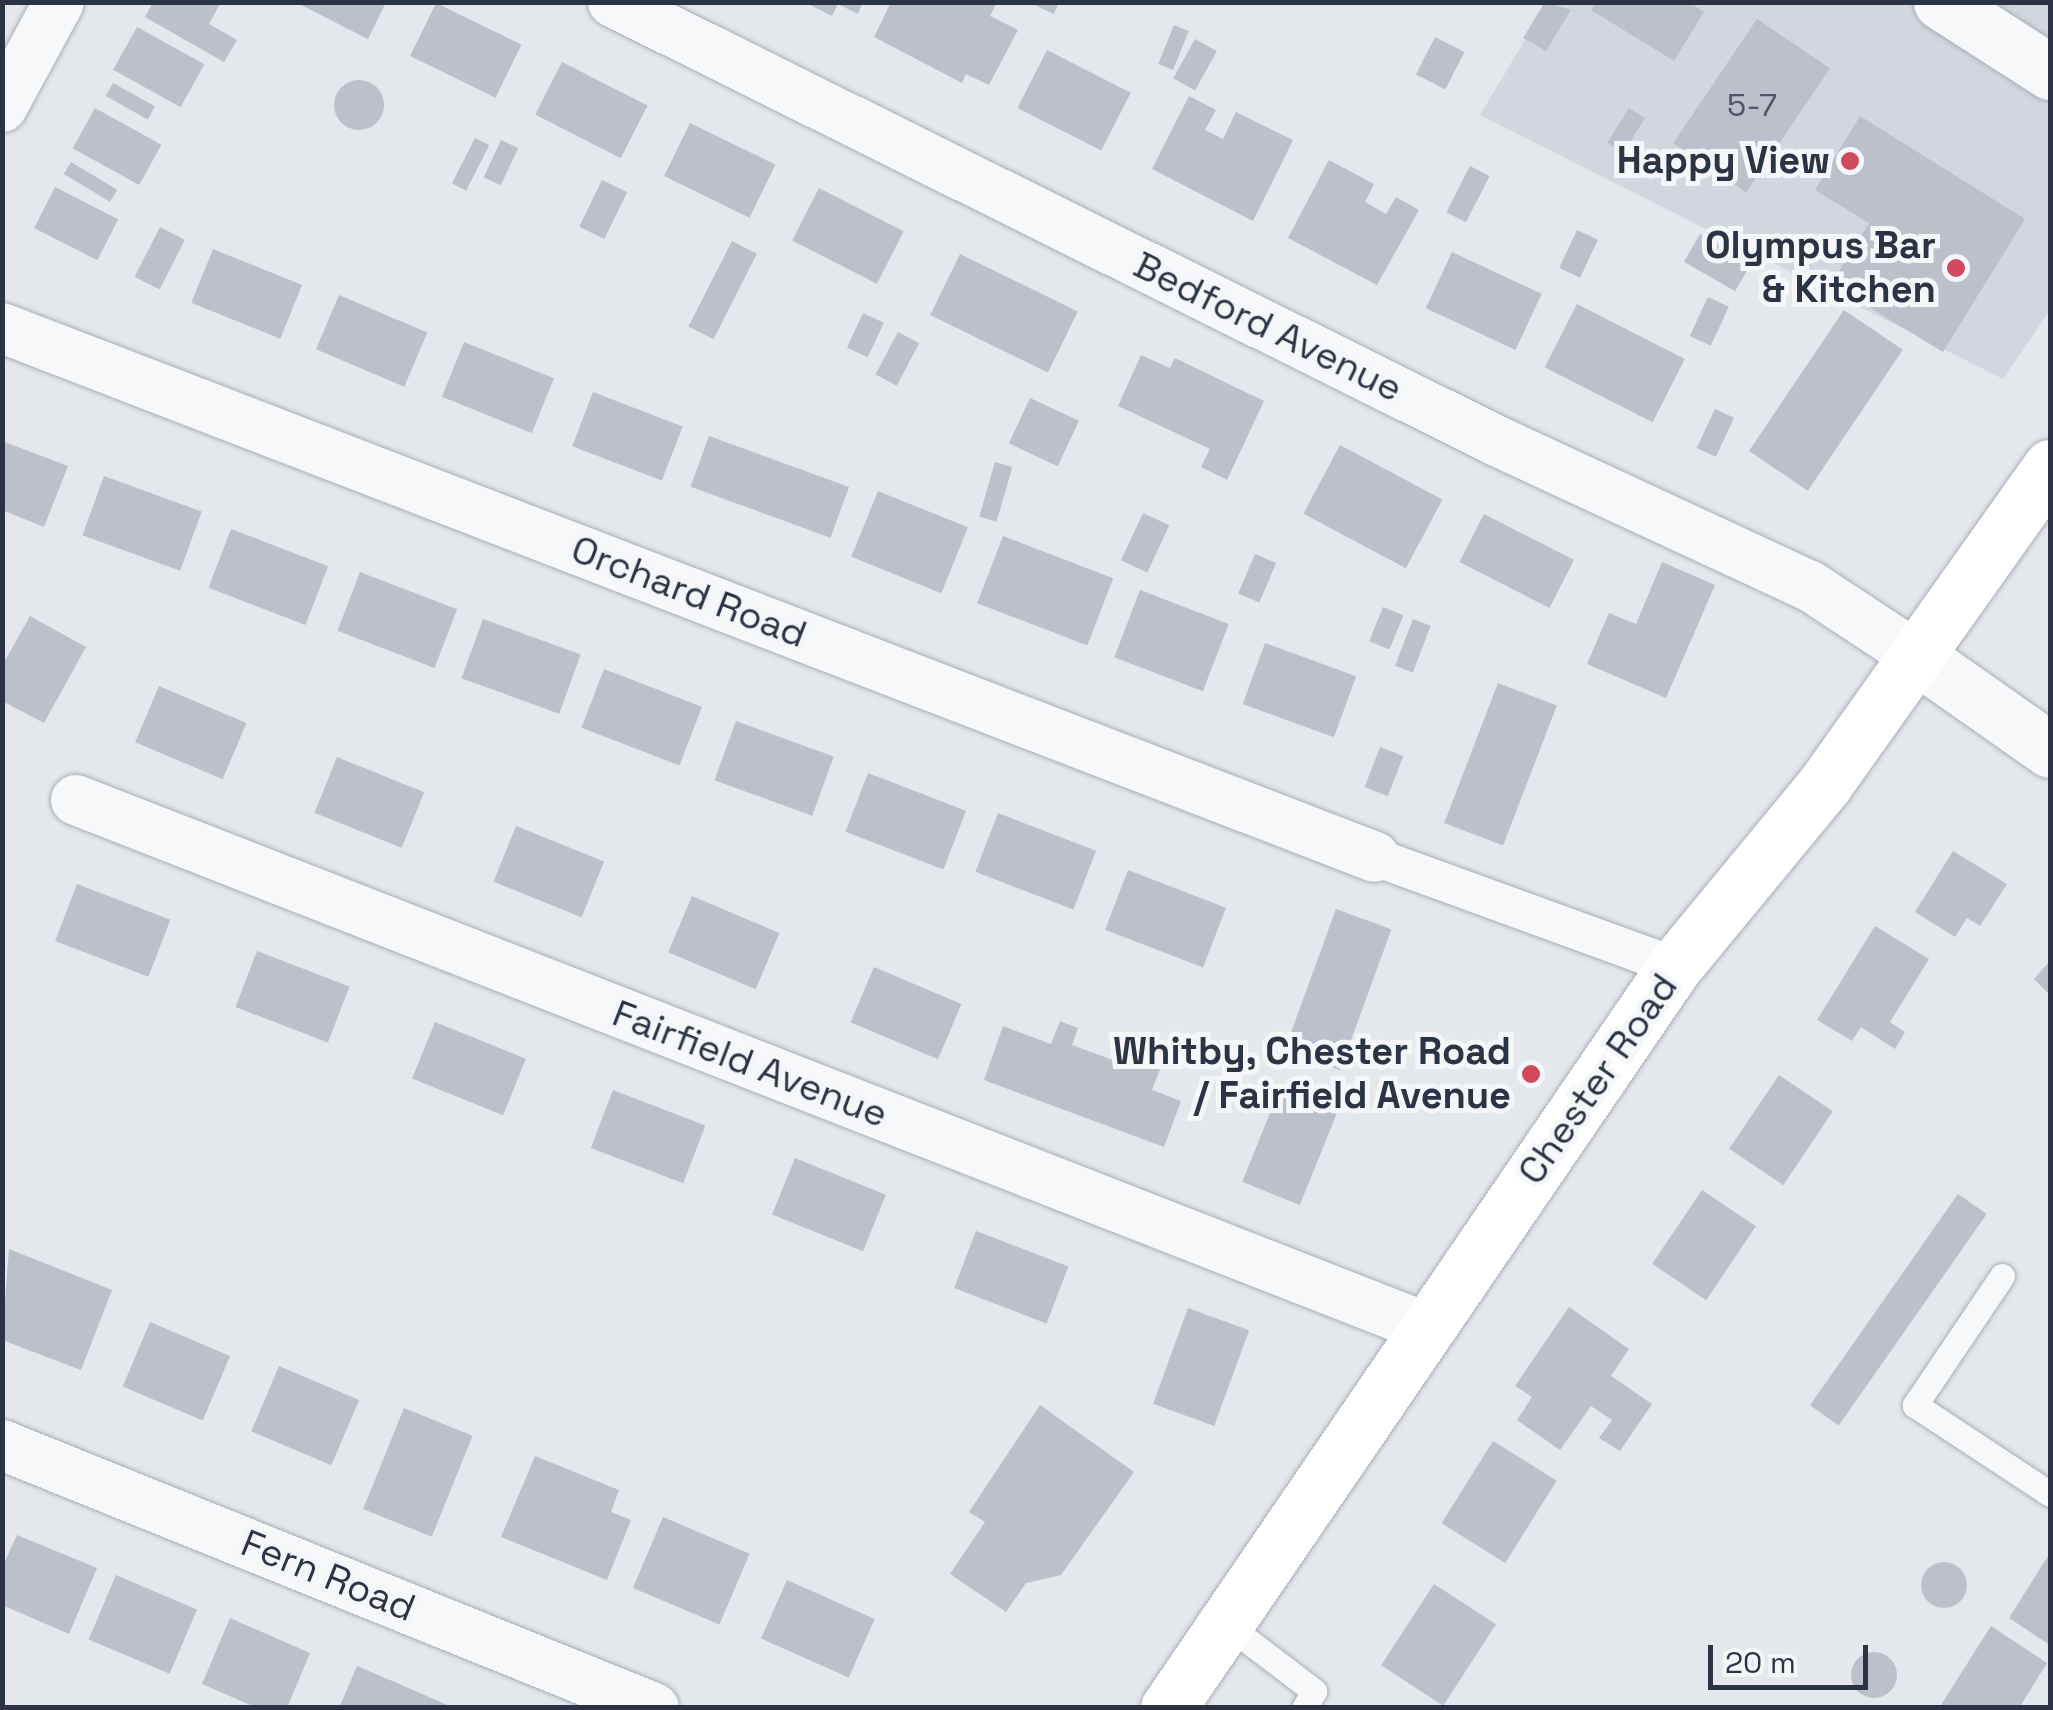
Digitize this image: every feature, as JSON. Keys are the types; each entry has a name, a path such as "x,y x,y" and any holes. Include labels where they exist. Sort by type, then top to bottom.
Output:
{"main road":[{"name":"Chester Road","path":"1168,1708 1424,1327 1676,966 1919,658 2050,467"}],"street":[{"path":"2,107 59,2"},
{"name":"Bedford Avenue","path":"612,2 1497,441 1810,586 1919,658"},
{"path":"1942,2 2050,72"},
{"name":"Orchard Road","path":"2,328 1375,856"},
{"path":"1919,658 2050,750"},
{"name":"Fairfield Avenue","path":"76,800 1424,1327"},
{"path":"1375,856 1676,966"},
{"name":"Fern Road","path":"2,1445 654,1708"}],"lane":[{"path":"2002,1276 1915,1404 2050,1494"},
{"path":"1226,1624 1314,1691 1304,1708"}],"shaded area":[{"path":"1547,3 2050,3 2050,310 2003,379 1480,115"}],"building":[{"path":"153,2 221,2 209,24 237,40 224,62 145,17"},
{"path":"295,2 386,2 368,39"},
{"path":"804,2 863,2 858,14 838,4 832,16"},
{"path":"891,2 997,2 990,16 1018,30 989,85 966,74 962,83 874,37"},
{"path":"1028,2 1059,2 1054,14"},
{"path":"1545,2 1571,10 1546,51 1523,38"},
{"path":"1596,2 1689,2 1704,12 1674,61 1591,10"},
{"path":"436,3 521,45 496,98 410,56"},
{"path":"1757,19 1830,68 1746,193 1673,143"},
{"path":"1174,25 1189,31 1173,70 1158,64"},
{"path":"137,27 204,64 181,107 113,70"},
{"path":"1435,37 1464,52 1445,89 1416,74"},
{"path":"1195,39 1217,51 1195,90 1173,78"},
{"path":"1047,50 1131,93 1101,151 1017,108"},
{"path":"562,62 648,106 621,158 535,115"},
{"path":"359,80 376,88 384,105 376,122 359,130 342,122 334,105 342,88"},
{"path":"113,83 155,106 148,119 106,96"},
{"path":"1189,96 1216,110 1205,130 1223,139 1236,112 1293,140 1253,221 1152,169"},
{"path":"95,108 161,145 139,185 73,148"},
{"path":"1629,108 1645,118 1623,153 1607,143"},
{"path":"1860,116 2025,219 1943,352 1831,284 1869,223 1815,190"},
{"path":"690,123 775,165 750,218 664,176"},
{"path":"475,138 489,145 466,191 452,183"},
{"path":"501,140 518,148 501,185 484,177"},
{"path":"1329,160 1374,184 1365,202 1386,214 1396,197 1419,210 1377,285 1288,238"},
{"path":"71,162 117,190 110,202 64,174"},
{"path":"1470,166 1490,176 1466,222 1446,212"},
{"path":"602,180 627,192 604,239 579,227"},
{"path":"55,187 118,219 97,260 34,228"},
{"path":"819,188 904,231 877,284 792,241"},
{"path":"160,227 185,240 160,290 135,277"},
{"path":"1577,230 1598,240 1580,278 1559,268"},
{"path":"1700,234 1751,264 1735,291 1684,262"},
{"path":"732,241 757,254 713,339 688,327"},
{"path":"213,249 302,285 280,339 191,303"},
{"path":"1452,252 1542,294 1516,350 1426,308"},
{"path":"960,254 1078,311 1048,373 930,315"},
{"path":"339,295 427,333 404,387 316,349"},
{"path":"1708,297 1729,307 1711,346 1690,336"},
{"path":"1577,304 1685,359 1653,422 1545,367"},
{"path":"1844,310 1903,350 1808,491 1749,451"},
{"path":"863,313 884,323 868,357 847,347"},
{"path":"898,332 919,343 897,386 875,374"},
{"path":"464,342 554,378 532,433 442,397"},
{"path":"1141,355 1170,368 1175,358 1264,401 1227,480 1201,467 1210,449 1118,406"},
{"path":"593,392 683,426 662,481 572,446"},
{"path":"1030,398 1079,421 1058,466 1009,443"},
{"path":"1715,409 1734,418 1716,457 1697,448"},
{"path":"709,436 849,487 831,538 691,487"},
{"path":"2,441 68,466 44,527 2,510"},
{"path":"1340,445 1442,499 1406,568 1303,514"},
{"path":"995,462 1012,467 997,522 979,517"},
{"path":"104,476 202,512 180,571 82,535"},
{"path":"878,491 968,527 941,593 851,557"},
{"path":"1143,513 1169,525 1147,572 1121,560"},
{"path":"1484,514 1574,560 1549,608 1459,562"},
{"path":"231,529 328,566 306,625 208,588"},
{"path":"1003,536 1113,578 1087,646 977,603"},
{"path":"1255,554 1276,563 1259,603 1238,594"},
{"path":"1662,562 1715,585 1666,698 1587,664 1609,613 1636,624"},
{"path":"360,572 457,609 435,668 337,631"},
{"path":"1140,590 1229,624 1203,691 1114,657"},
{"path":"1383,607 1403,615 1390,650 1369,641"},
{"path":"30,616 86,647 44,723 2,701 2,666"},
{"path":"483,619 581,655 559,714 461,678"},
{"path":"1413,619 1431,626 1413,672 1395,666"},
{"path":"1265,643 1356,676 1334,737 1243,704"},
{"path":"604,669 702,707 679,765 581,728"},
{"path":"1498,683 1557,706 1503,846 1444,823"},
{"path":"159,686 246,723 223,779 135,742"},
{"path":"736,721 834,757 812,816 714,780"},
{"path":"1380,747 1403,756 1388,796 1365,787"},
{"path":"337,757 424,792 402,848 315,813"},
{"path":"868,773 966,811 943,869 845,832"},
{"path":"998,813 1096,851 1073,909 975,872"},
{"path":"516,826 604,862 582,917 494,882"},
{"path":"1953,851 2007,884 1980,926 1967,918 1955,937 1915,912"},
{"path":"1128,870 1226,908 1203,967 1105,930"},
{"path":"77,884 170,920 148,977 55,941"},
{"path":"692,896 779,933 756,989 668,952"},
{"path":"1336,909 1391,929 1340,1070 1285,1050"},
{"path":"1875,926 1929,959 1890,1022 1905,1032 1895,1049 1861,1027 1852,1041 1817,1020"},
{"path":"257,951 349,986 328,1042 235,1007"},
{"path":"2050,961 2050,995 2034,979"},
{"path":"874,967 961,1004 938,1059 851,1022"},
{"path":"1060,1021 1078,1028 1072,1045 1124,1064 1130,1047 1164,1059 1152,1090 1181,1101 1164,1147 984,1080 1003,1026 1051,1044"},
{"path":"435,1022 526,1059 503,1115 412,1079"},
{"path":"1779,1075 1833,1111 1783,1185 1729,1149"},
{"path":"613,1090 705,1125 683,1183 591,1148"},
{"path":"1279,1091 1336,1114 1300,1205 1242,1182"},
{"path":"795,1158 886,1195 863,1251 772,1215"},
{"path":"1702,1190 1756,1226 1706,1300 1652,1264"},
{"path":"1958,1194 1987,1214 1839,1425 1810,1405"},
{"path":"976,1231 1068,1266 1047,1323 954,1288"},
{"path":"9,1249 112,1290 81,1370 2,1340"},
{"path":"1569,1307 1629,1349 1611,1376 1652,1404 1620,1451 1599,1438 1612,1420 1591,1406 1560,1450 1517,1420 1532,1397 1515,1386"},
{"path":"1188,1308 1249,1330 1214,1426 1153,1404"},
{"path":"150,1322 230,1356 203,1420 123,1386"},
{"path":"279,1366 359,1400 331,1465 251,1431"},
{"path":"1040,1405 1134,1472 1061,1575 1026,1583 1006,1612 950,1574 985,1522 969,1512"},
{"path":"404,1408 473,1436 432,1537 363,1509"},
{"path":"1493,1441 1557,1481 1505,1563 1442,1523"},
{"path":"535,1456 619,1490 611,1512 631,1520 607,1580 501,1537"},
{"path":"663,1517 750,1554 719,1625 633,1588"},
{"path":"17,1535 97,1568 69,1634 2,1605 2,1568"},
{"path":"2050,1553 2050,1645 2009,1618"},
{"path":"1944,1562 1961,1568 1967,1585 1961,1602 1944,1608 1927,1602 1921,1585 1927,1568"},
{"path":"116,1575 197,1609 170,1674 89,1639"},
{"path":"787,1580 875,1619 849,1678 761,1638"},
{"path":"1434,1584 1496,1624 1443,1706 1381,1665"},
{"path":"230,1618 310,1653 287,1708 257,1708 202,1684"},
{"path":"1991,1626 2047,1663 2019,1708 1939,1708"},
{"path":"1874,1652 1891,1658 1897,1675 1891,1692 1874,1698 1857,1692 1851,1675 1857,1658"},
{"path":"357,1666 397,1683 454,1708 339,1708"}],"place":[{"name":"Happy View","path":"1850,161"},
{"name":"Olympus Bar & Kitchen","path":"1956,268"},
{"name":"Whitby, Chester Road / Fairfield Avenue","path":"1531,1074"}]}
